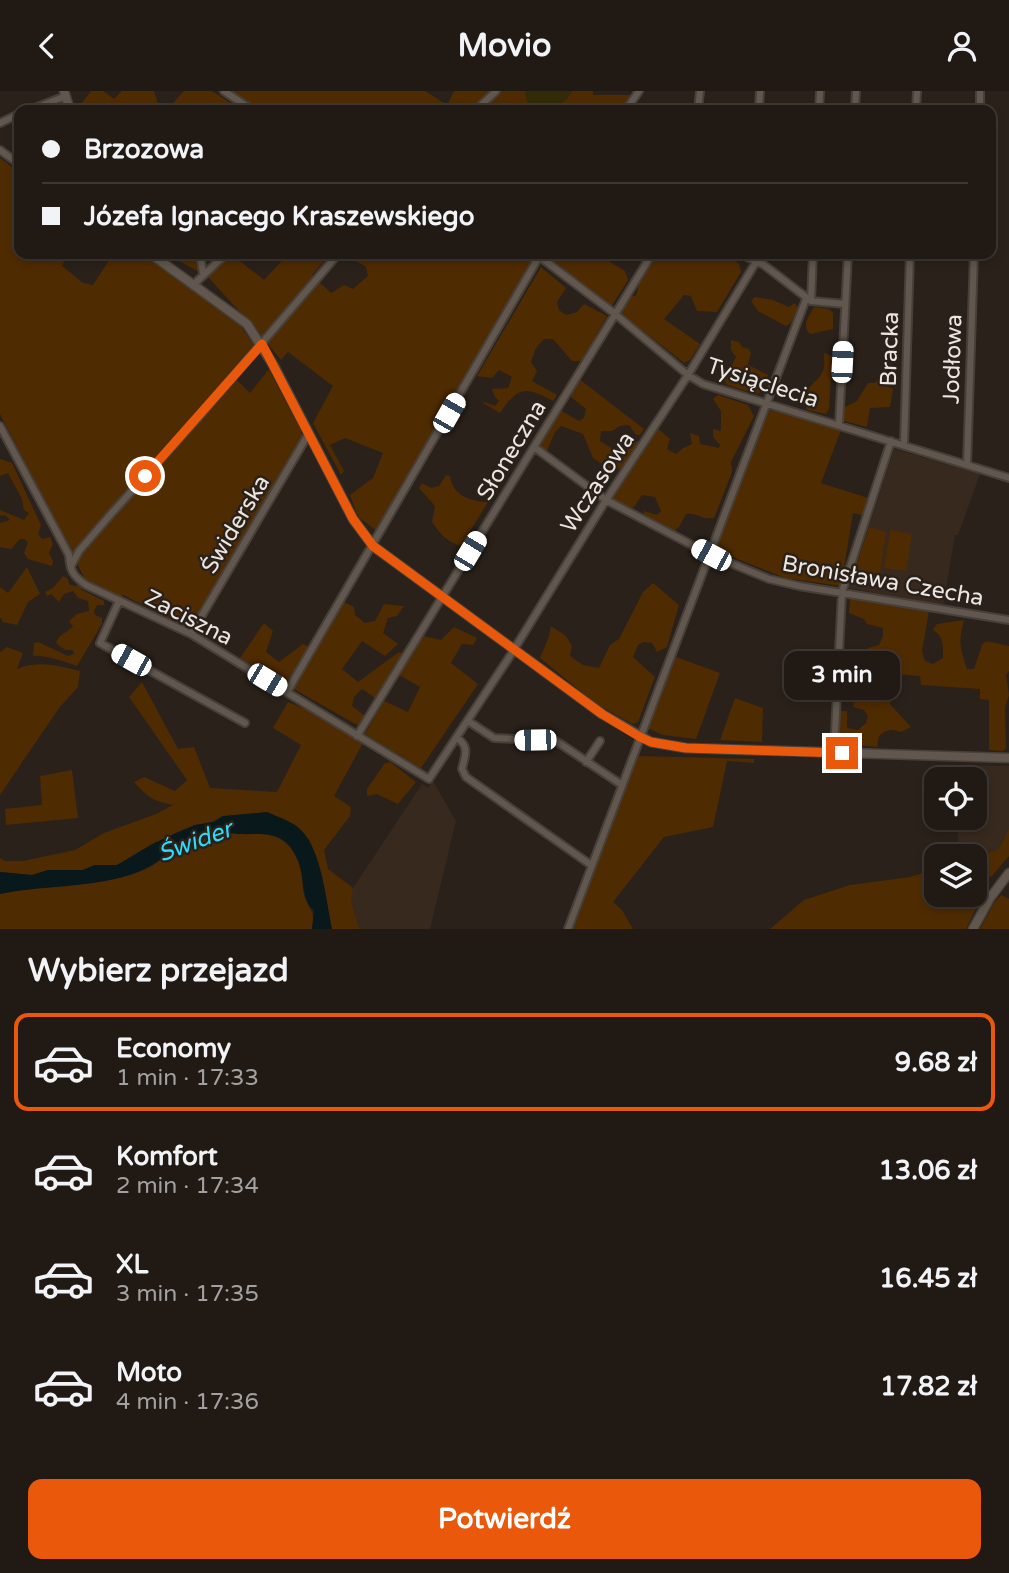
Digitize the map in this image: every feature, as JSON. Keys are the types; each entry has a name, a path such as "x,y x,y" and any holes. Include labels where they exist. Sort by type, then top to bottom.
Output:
{"street":[{"path":"225,91 245,105"},
{"path":"481,105 496,91"},
{"path":"41,105 65,94"},
{"path":"158,259 247,324 262,344 353,519 373,546 602,714 640,737 651,742 686,748 1009,758"},
{"path":"201,259 203,273"},
{"path":"193,285 220,259"},
{"path":"70,567 79,551 334,259"},
{"path":"287,692 539,259"},
{"name":"Tysiąclecia","path":"546,259 688,375 703,384 1009,478"},
{"name":"Słoneczna","path":"357,736 649,259"},
{"name":"Wczasowa","path":"429,779 470,722 606,500 688,375 755,259"},
{"path":"757,259 808,300 845,304"},
{"path":"568,929 808,300 812,259"},
{"path":"839,425 848,259"},
{"name":"Bracka","path":"904,445 910,259"},
{"name":"Jodłowa","path":"967,465 974,259"},
{"path":"0,426 69,555 70,567"},
{"name":"Świderska","path":"191,633 309,433"},
{"path":"834,753 842,592 891,441"},
{"name":"Bronisława Czecha","path":"534,447 606,500 711,555 769,579 1009,620"},
{"path":"69,555 79,551"},
{"name":"Zaciszna","path":"70,567 71,572 86,585 191,633 429,779"},
{"path":"119,601 100,643 245,723"},
{"path":"470,722 494,739 556,741 622,785"},
{"path":"458,739 466,750 462,769 466,777 592,865"},
{"path":"586,762 600,741"},
{"path":"973,929 990,898 1009,873"}],"shaded area":[{"path":"91,91 103,91 114,99 122,91 154,91 158,104 171,105 83,105 81,104"},
{"path":"184,91 212,91 233,105 171,105"},
{"path":"217,91 425,91 447,105 238,105"},
{"path":"454,91 527,91 525,94 566,100 572,91 593,91 593,95 633,95 626,105 447,105"},
{"path":"0,158 14,168 14,259 66,259 62,266 83,283 93,285 111,259 162,259 191,289 240,325 254,345 230,373 250,393 269,369 301,430 303,439 191,629 123,595 115,600 86,581 0,414"},
{"path":"175,259 205,259 207,275 225,259 237,259 264,280 283,259 326,259 312,275 331,293 344,285 353,289 368,276 366,267 352,259 534,259 377,531 358,517 350,495 373,478 383,453 345,438 330,445 344,471 341,475 313,423 333,386 288,352 281,360 207,276"},
{"path":"549,259 605,259 625,271 628,280 611,307"},
{"path":"655,259 734,259 741,272 717,312 697,311 691,296 684,295 664,319 700,344 690,360 684,363 619,312 629,296 636,296 639,284"},
{"path":"541,267 566,288 557,302 559,310 566,315 577,312 584,304 607,316 582,361 572,361 553,339 544,339 536,348 531,362 537,371 532,381 557,395 553,401 536,393 523,391 512,398 500,413 483,403 495,406 499,401 492,389 508,388 512,377 499,370 492,378 477,376"},
{"path":"755,297 773,300 789,307 795,303 798,308 791,323 786,326 758,311 751,301"},
{"path":"814,307 829,309 833,313 833,329 810,334 807,331 808,317"},
{"path":"731,340 749,349 751,353 748,365 768,375 761,392 756,394 727,385 724,380 736,357 731,350"},
{"path":"824,353 832,356 829,409 826,414 807,410 805,403 809,387 823,371"},
{"path":"879,377 893,380 888,387 893,389 890,407 870,408 867,427 844,421 841,415 843,408 857,401 868,383 875,383"},
{"path":"579,379 644,429 640,435 636,435 629,425 612,431 601,431 600,441 618,452 625,451 634,440 639,442 621,468 614,472 593,458 583,434 561,426 555,432 546,453 538,446 560,410 579,421 584,418 586,409 571,397 569,392"},
{"path":"718,395 748,405 754,416 731,462 732,472 714,518 686,514 674,531 643,516 644,511 657,515 661,511 655,497 642,495 634,507 629,508 612,499 656,427 670,439 667,449 676,454 692,444 690,433 699,436 700,444 719,448 720,445 713,437 713,429 721,431 721,411 713,399"},
{"path":"773,410 841,430 821,483 871,499 867,516 853,513 841,586 785,578 715,550 768,411"},
{"path":"894,449 980,474 958,535 955,535 943,606 849,588"},
{"path":"0,459 12,463 41,525 38,534 42,539 50,537 53,544 49,553 52,566 28,559 24,553 28,542 24,539 20,539 11,549 0,547 0,523 10,520 5,515 0,516 0,510 24,520 29,513 24,510 22,499 8,473 0,476"},
{"path":"446,475 450,476 458,493 475,501 488,502 461,546 448,540 432,522 435,506 419,488 422,483 431,488 439,486"},
{"path":"869,527 886,532 880,574 855,569"},
{"path":"890,530 912,534 906,571 884,568"},
{"path":"27,567 40,594 28,602 17,625 3,622 0,617 0,587 8,593"},
{"path":"63,576 70,585 76,586 80,583 82,590 104,601 104,605 97,605 94,611 95,615 102,618 102,624 77,666 48,657 33,656 34,643 38,642 68,656 74,654 73,650 65,650 56,643 59,637 73,627 69,621 77,614 89,611 88,601 78,598 73,591 64,594 59,602 51,594 47,596 45,592 53,588"},
{"path":"653,583 679,605 667,647 657,652 652,643 643,642 638,645 633,657 655,677 638,722 633,724 596,704 540,658 551,626 566,636 572,646 570,656 583,665 599,668 610,645 619,639 643,592"},
{"path":"850,599 929,611 922,651 925,661 933,664 943,658 941,639 933,630 937,624 964,620 961,645 967,669 974,669 982,645 986,641 1009,646 1009,671 1006,675 1009,695 1005,707 1006,748 1003,751 989,750 989,700 980,699 980,689 921,685 920,676 895,674 890,704 911,727 901,732 884,732 879,736 877,747 841,743 837,740 839,711 847,711 847,728 858,730 866,723 868,716 864,710 853,707 856,700 868,695 868,648 879,645 883,636 883,628 867,624 864,619 849,613"},
{"path":"344,602 354,607 355,615 365,623 375,621 384,604 404,606 397,616 388,618 383,633 398,644 385,656 362,641 342,669 358,682 399,652 403,654 375,698 362,689 354,697 352,706 365,716 357,725 292,688"},
{"path":"264,623 273,631 266,652 279,662 303,644 309,647 285,685 240,658"},
{"path":"454,627 477,638 473,645 462,644 451,663 478,684 421,768 365,734 384,701 408,712 420,687 399,675 423,636 441,640"},
{"path":"7,647 23,653 17,669 41,664 80,671 78,687 59,708 0,795 0,652"},
{"path":"676,657 720,673 696,739 663,735 647,728"},
{"path":"142,682 178,749 194,747 210,788 277,792 301,745 273,728 288,702 315,713 363,743 334,796 351,807 350,816 324,850 328,869 353,888 351,902 359,929 332,929 321,874 309,839 223,816 213,822 177,832 117,865 95,865 83,870 49,870 32,875 0,872 0,858 5,861 23,861 75,850 104,833 173,805 152,798 134,782 144,777 175,791 187,780 129,697"},
{"path":"735,698 763,708 762,742 720,740"},
{"path":"638,756 754,759 754,763 727,761 713,827 664,837 613,902 622,910 633,929 572,929"},
{"path":"390,762 416,782 398,804 377,794 367,796 367,789 385,763"},
{"path":"1009,766 1009,828 999,849 987,853 987,844 958,844 958,830 987,830 987,767 959,767"},
{"path":"72,770 78,818 6,825 5,809 42,805 40,776"},
{"path":"433,781 456,821 430,929 348,929 343,903 422,784 428,788"},
{"path":"1009,828 1009,856 991,877 987,876 987,853 999,849"},
{"path":"226,832 272,836 289,846 301,871 304,895 313,915 312,929 0,929 0,894 128,876 150,867 172,851"},
{"path":"924,873 924,907 977,907 966,929 770,929 804,900 850,885"},
{"path":"1001,895 1009,899 1009,929 980,929 994,903"}],"sand":[{"path":"527,91 572,91 558,105 528,104 525,94"}],"water":[{"name":"Świder","path":"267,812 293,824 308,839 322,877 332,929 312,929 314,911 305,894 298,860 287,843 266,834 225,833 206,836 173,856 168,852 153,865 112,880 0,894 0,872 32,875 48,870 83,870 95,865 117,865 154,843 195,825 213,822 223,816"}],"route":[{"path":"145,476 262,344 353,519 373,546 602,714 651,742 686,748 842,753"}]}
